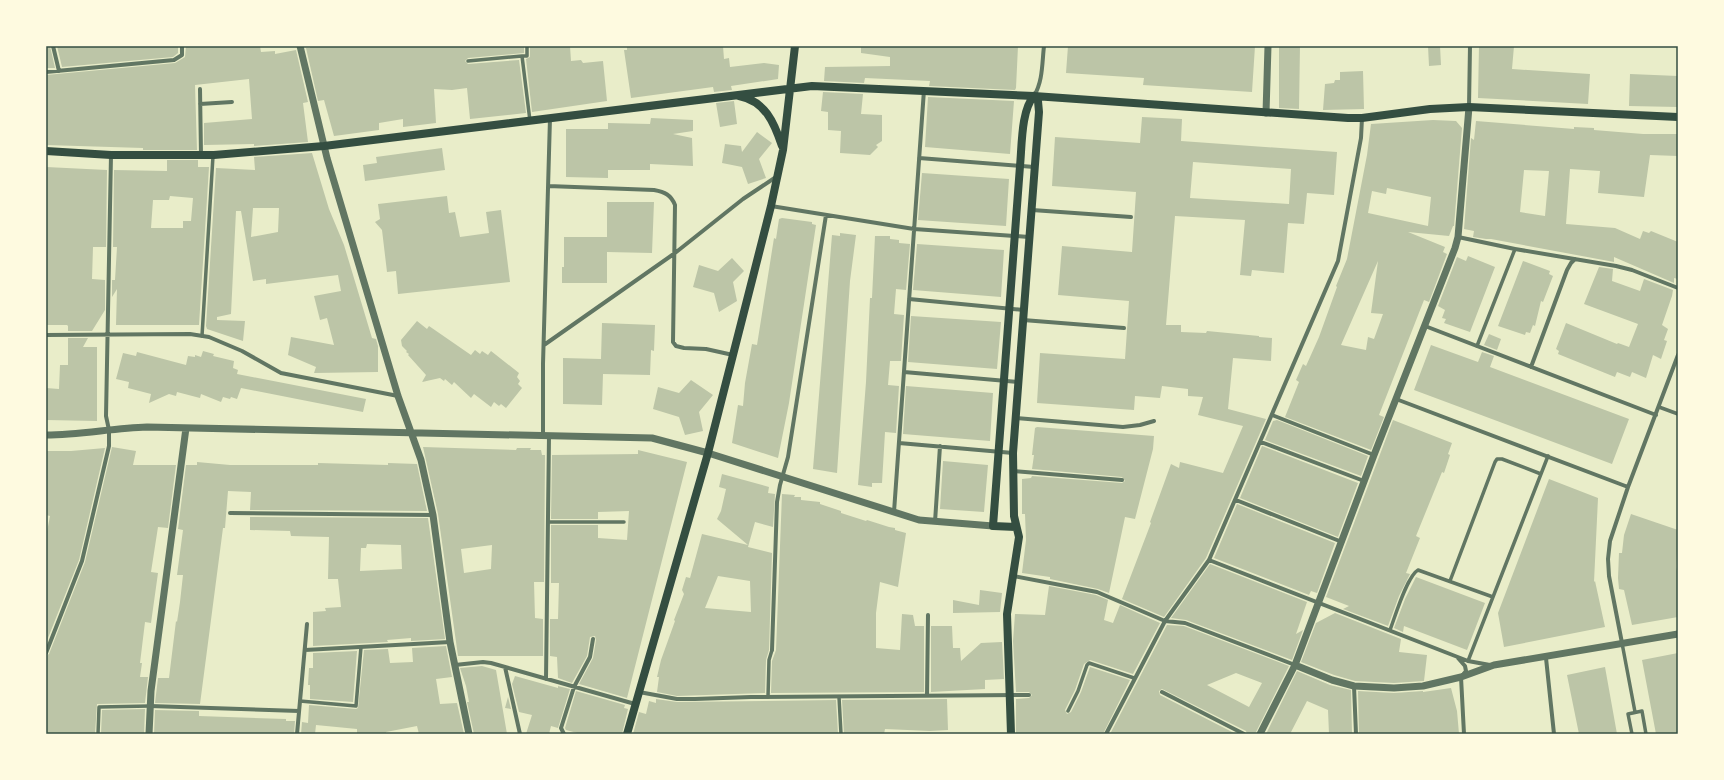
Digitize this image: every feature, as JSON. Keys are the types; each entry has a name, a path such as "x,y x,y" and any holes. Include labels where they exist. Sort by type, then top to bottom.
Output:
{"main road":[{"path":"627,734 708,453 771,206 783,150 795,46"},
{"path":"46,151 111,155 214,155 324,146 790,87 812,86 1034,96 1266,113 1362,118 1430,109 1469,107 1678,117"},
{"path":"733,95 749,99 762,106 767,112 779,136 783,150"},
{"path":"1016,527 993,526 1020,166 1026,110 1030,100 1034,96"},
{"path":"1011,734 1007,614 1019,537 1014,516 1012,471 1039,112 1038,101 1034,96"}],"street":[{"path":"53,46 60,71"},
{"path":"46,72 174,60 182,55 182,46"},
{"path":"300,46 324,146 398,396 421,460 433,515 454,665 469,734"},
{"path":"468,61 527,56 527,46"},
{"path":"1034,96 1038,89 1041,77 1044,46"},
{"path":"1266,113 1268,46"},
{"path":"1260,734 1295,665 1364,481 1455,248 1458,237 1469,107 1470,46"},
{"path":"522,56 530,120"},
{"path":"200,89 201,155"},
{"path":"894,513 924,90"},
{"path":"200,104 232,102"},
{"path":"546,679 548,522 544,345 550,118"},
{"path":"1106,734 1165,621 1209,560 1341,255 1362,132 1362,118"},
{"path":"46,653 82,561 108,446 109,430 106,416 111,155"},
{"path":"202,336 214,155"},
{"path":"919,158 1034,167"},
{"path":"544,345 675,253 743,199 778,176"},
{"path":"548,186 654,190 668,194 676,205 673,342 676,346 684,348 706,349 733,355"},
{"path":"771,206 914,229 1029,236"},
{"path":"1031,210 1131,218"},
{"path":"768,697 769,660 772,650 777,502 788,457 826,215"},
{"path":"1458,237 1515,249 1625,268 1678,288"},
{"path":"1478,346 1515,249"},
{"path":"1531,367 1567,270 1575,259"},
{"path":"909,299 1024,310"},
{"path":"1023,320 1124,328"},
{"path":"1425,326 1656,415"},
{"path":"46,335 107,336 190,334 209,337 242,351 281,373 398,396"},
{"path":"1635,712 1609,576 1608,559 1610,541 1628,486 1678,355"},
{"path":"904,372 1019,382"},
{"path":"1396,398 1628,486"},
{"path":"1659,407 1678,414"},
{"path":"1272,415 1374,455"},
{"path":"1016,418 1123,427 1140,425 1154,421"},
{"path":"46,435 120,428 186,428 652,438 708,453 919,520 993,526"},
{"path":"149,734 150,706 186,428"},
{"path":"1261,442 1364,481"},
{"path":"899,443 1013,453"},
{"path":"935,522 940,446"},
{"path":"1468,661 1548,456"},
{"path":"1450,581 1497,459 1502,459 1541,474"},
{"path":"1012,471 1122,480"},
{"path":"1236,500 1342,542"},
{"path":"230,512 433,515"},
{"path":"548,522 624,522"},
{"path":"1209,560 1468,661 1494,665"},
{"path":"1390,630 1405,591 1416,570 1420,570 1493,597"},
{"path":"1013,576 1098,592 1165,621 1185,623 1332,680 1354,686 1394,688 1423,686 1460,678 1494,665 1546,658 1678,634"},
{"path":"927,696 928,615"},
{"path":"297,734 307,624"},
{"path":"564,734 561,728 574,687 590,657 593,639"},
{"path":"305,650 450,642"},
{"path":"300,701 356,706 361,647"},
{"path":"1456,656 1464,663 1466,668 1465,674 1460,678"},
{"path":"1546,658 1554,734"},
{"path":"454,665 483,662 635,704"},
{"path":"1068,711 1089,663 1134,678"},
{"path":"505,667 520,734"},
{"path":"1460,678 1464,734"},
{"path":"1354,686 1356,734"},
{"path":"638,692 677,698 1029,695"},
{"path":"1162,692 1244,734"},
{"path":"839,697 841,734"},
{"path":"98,734 99,706 150,706 299,711"},
{"path":"1632,734 1628,714 1642,711 1646,734"}],"building":[{"path":"46,46 50,46 55,68 46,68"},
{"path":"57,46 178,46 178,53 173,57 62,67"},
{"path":"186,46 260,46 261,52 275,51 275,54 296,50 308,102 303,103 308,142 254,146 254,144 204,145 204,123 252,119 249,79 195,85 197,150 143,150 143,148 46,145 46,75 175,63 185,57"},
{"path":"310,46 524,46 524,53 468,58 465,61 468,64 519,60 526,113 470,119 467,88 452,90 434,89 436,123 403,127 403,119 379,123 379,130 334,136 324,100 318,101 306,48 310,48"},
{"path":"530,46 570,46 571,61 581,60 583,63 603,61 607,101 532,112 526,59 530,57"},
{"path":"627,46 723,46 724,59 729,58 730,67 764,63 779,65 778,79 731,86 732,90 714,92 713,87 631,98 624,50 627,50"},
{"path":"861,46 1018,46 1016,88 1015,90 929,86 930,81 865,78 864,83 824,81 825,67 890,66 890,57 861,53"},
{"path":"1068,46 1255,46 1252,92 1143,85 1144,78 1066,73"},
{"path":"1279,46 1300,46 1299,109 1279,108"},
{"path":"1428,46 1440,46 1441,65 1429,66"},
{"path":"1479,46 1514,46 1512,69 1590,74 1588,104 1478,98"},
{"path":"1363,71 1364,109 1323,110 1325,84 1334,83 1335,80 1340,80 1340,72"},
{"path":"1630,74 1678,76 1678,107 1629,106"},
{"path":"823,92 863,94 861,114 882,115 882,141 876,145 878,147 870,155 840,153 841,131 828,130 828,112 821,111"},
{"path":"928,97 1014,101 1010,154 925,147"},
{"path":"734,101 737,124 720,127 716,103"},
{"path":"1142,117 1182,119 1181,141 1337,152 1334,195 1307,193 1304,224 1288,223 1284,273 1252,270 1251,276 1240,275 1245,220 1175,216 1166,325 1181,325 1181,332 1206,333 1207,331 1272,338 1271,361 1233,358 1228,409 1266,419 1206,558 1164,617 1122,599 1151,523 1150,522 1171,464 1179,468 1180,462 1223,473 1243,426 1198,415 1203,397 1188,396 1188,389 1162,386 1160,398 1135,396 1134,410 1037,403 1040,353 1125,359 1129,301 1058,295 1062,246 1132,252 1136,192 1052,186 1055,137 1140,143","holes":["1193,162 1291,169 1289,204 1190,198"]},
{"path":"651,118 693,120 693,131 673,134 692,138 693,166 650,164 650,170 608,170 608,178 566,177 566,129 608,129 608,123 650,124"},
{"path":"1433,120 1456,121 1462,128 1454,226 1449,236 1408,232 1445,247 1443,252 1447,254 1429,302 1424,300 1379,415 1384,417 1371,450 1285,417 1299,382 1296,380 1303,364 1306,366 1319,337 1337,287 1336,286 1347,259 1367,155 1371,124","holes":["1387,188 1431,197 1428,226 1368,213 1372,191 1386,194","1378,261 1371,313 1383,314 1374,339 1368,337 1366,350 1341,345"]},
{"path":"1476,121 1574,129 1574,127 1594,128 1594,130 1643,134 1678,134 1678,156 1650,155 1644,197 1598,193 1600,171 1570,169 1566,224 1615,228 1640,239 1643,231 1649,233 1651,231 1678,242 1678,279 1674,278 1674,283 1614,257 1614,262 1473,237 1474,231 1464,229 1471,138 1474,140","holes":["1524,170 1549,171 1545,216 1520,212"]},
{"path":"757,132 772,143 759,159 766,178 748,184 742,167 722,163 725,144 741,146 742,152"},
{"path":"442,148 445,170 365,181 363,165 377,163 376,157"},
{"path":"312,153 329,209 344,245 372,338 376,339 378,346 378,372 314,373 316,367 288,355 291,337 334,345 327,318 320,320 314,296 341,291 338,275 266,284 266,279 253,281 241,211 236,211 231,314 217,317 217,320 245,321 243,341 207,329 216,168 255,170 254,157","holes":["253,208 279,208 278,232 251,237"]},
{"path":"167,160 198,160 198,167 209,167 199,325 116,325 117,289 112,297 112,280 115,280 117,247 113,247 114,170 167,171","holes":["170,196 193,198 191,221 183,221 183,228 151,228 153,200 169,200"]},
{"path":"46,167 107,170 106,247 93,247 92,279 105,280 105,310 92,331 68,331 67,325 46,325"},
{"path":"922,173 1009,179 1006,226 918,220"},
{"path":"447,196 449,213 455,212 460,237 489,233 486,212 501,210 510,282 398,294 396,271 387,272 382,230 375,222 380,219 378,204"},
{"path":"607,202 654,202 652,253 607,252 607,283 562,283 562,267 564,267 564,237 607,237"},
{"path":"782,218 812,222 812,224 816,225 789,403 778,458 732,443 738,405 743,406 745,383 752,344 757,345 774,238 776,239 779,219"},
{"path":"840,233 856,235 850,281 837,473 813,469 832,235 840,236"},
{"path":"875,236 890,236 890,239 899,240 899,243 910,244 906,290 896,289 894,314 904,315 901,361 890,361 888,385 899,386 896,433 885,432 882,483 872,483 872,487 858,485 866,382 870,298 872,298"},
{"path":"917,244 1004,250 1001,297 913,290"},
{"path":"1468,256 1495,267 1470,332 1444,323 1446,319 1442,318 1445,310 1438,306 1457,257 1466,261"},
{"path":"732,258 744,271 733,282 737,301 719,312 714,293 693,287 699,265 718,271"},
{"path":"1523,261 1550,271 1549,274 1553,276 1543,302 1541,301 1535,326 1533,325 1530,333 1526,332 1525,335 1498,326"},
{"path":"1599,267 1613,269 1612,281 1640,291 1644,279 1673,290 1662,325 1668,329 1664,340 1667,341 1661,359 1653,355 1646,378 1632,372 1630,377 1617,372 1615,377 1558,354 1559,351 1556,349 1566,323 1617,344 1618,343 1629,347 1638,324 1584,304"},
{"path":"911,316 1001,322 997,369 908,362"},
{"path":"417,321 427,329 429,326 471,355 475,350 480,354 482,351 488,355 491,351 519,373 517,377 520,381 518,384 522,388 506,408 501,404 499,406 494,402 491,407 474,394 471,398 454,382 452,385 445,379 444,381 440,378 422,382 426,375 408,355 409,354 406,352 407,351 402,346 401,340"},
{"path":"602,323 655,325 654,351 651,350 650,375 603,374 602,405 563,404 563,358 601,359"},
{"path":"1489,334 1501,339 1497,350 1484,345"},
{"path":"68,338 88,338 83,347 97,347 97,421 46,420 46,388 59,389 60,365 68,365"},
{"path":"1431,345 1478,362 1482,352 1494,356 1490,367 1629,419 1612,464 1414,390"},
{"path":"203,351 214,354 213,356 234,361 233,368 238,370 237,374 366,399 363,412 241,388 237,399 223,397 221,402 201,394 200,398 177,392 176,396 169,394 149,403 151,394 128,388 129,382 116,379 123,353 136,356 137,352 186,365 188,356 195,357 195,355 201,357"},
{"path":"691,380 713,395 699,412 703,431 685,435 679,417 653,409 658,387 679,393"},
{"path":"906,386 993,393 990,441 903,434"},
{"path":"1277,420 1368,456 1361,476 1265,440 1273,421"},
{"path":"1393,420 1452,443 1444,473 1442,472 1416,536 1420,538 1406,573 1410,574 1399,596 1388,626 1343,609 1349,606 1326,597"},
{"path":"1035,428 1154,436 1153,449 1135,519 1125,517 1109,593 1098,589 1050,579 1050,577 1022,573 1026,540 1025,514 1022,514 1022,479 1031,478 1032,476 1122,483 1125,481 1122,477 1032,469"},
{"path":"1262,446 1358,483 1338,537 1240,498"},
{"path":"112,447 136,451 133,465 176,465 168,528 158,527 151,572 158,573 151,623 145,622 140,663 142,663 140,677 148,677 145,703 97,704 95,734 46,734 46,656 49,654 85,562"},
{"path":"423,447 516,450 517,448 531,448 530,450 541,450 542,455 545,455 544,582 534,582 535,618 543,619 543,656 458,656 438,514","holes":["492,545 491,569 464,573 461,549"]},
{"path":"105,448 79,560 46,643 46,537 50,516 46,515 46,451 71,451"},
{"path":"638,450 687,462 627,698 579,684 593,658 596,640 595,636 590,637 587,656 572,683 558,678 557,657 550,656 550,619 558,619 559,583 551,583 551,525 598,525 598,538 627,540 629,511 598,512 598,519 551,519 552,455 638,454"},
{"path":"943,461 988,465 984,512 940,509"},
{"path":"197,462 230,465 318,465 318,463 388,465 388,463 417,464 427,511 250,510 251,492 228,491 225,528 223,528 200,704 155,703 158,678 169,678 176,621 177,622 180,602 183,575 177,575 183,530 178,529 186,465 197,465"},
{"path":"722,474 769,487 768,493 775,494 773,527 755,522 748,547 772,553 769,650 766,660 765,693 677,696 657,692 659,677 657,677 661,660 684,594 682,590 686,577 690,578 702,534 748,545 717,519 721,511 726,489 719,487","holes":["718,576 750,581 751,612 705,608"]},
{"path":"1549,479 1598,498 1594,582 1595,581 1605,627 1504,647 1498,613"},
{"path":"782,494 795,495 794,497 801,497 801,500 820,502 820,504 841,511 841,513 895,528 895,530 906,533 898,587 880,582 876,613 876,648 900,650 902,614 913,615 915,626 924,626 924,692 771,693 772,661 776,650"},
{"path":"1237,504 1335,543 1317,593 1311,591 1309,595 1214,558"},
{"path":"1631,514 1678,530 1676,567 1678,575 1678,617 1632,625 1624,590 1619,589 1618,578 1619,553 1622,553 1624,535"},
{"path":"250,517 428,518 445,639 411,641 411,638 387,640 388,642 313,646 313,612 326,611 325,608 341,607 338,579 328,579 329,537 291,536 290,531 250,530","holes":["367,544 401,545 402,569 360,571 361,548 366,548"]},
{"path":"1210,564 1307,602 1296,634 1303,630 1292,660 1186,620 1171,618"},
{"path":"1416,577 1485,603 1467,650 1404,626 1403,632 1394,628 1405,599"},
{"path":"1049,586 1096,595 1108,600 1104,620 1113,623 1120,605 1160,623 1133,674 1090,660 1084,664 1075,690 1065,710 1067,714 1071,712 1081,692 1090,667 1130,680 1103,734 1016,734 1016,699 1029,698 1032,695 1029,692 1016,692 1013,641 1015,614 1045,615"},
{"path":"980,590 1002,593 1000,612 953,613 953,600 979,605"},
{"path":"1335,613 1401,639 1399,652 1427,655 1424,681 1394,683 1355,681 1334,675 1301,662 1316,623"},
{"path":"1167,625 1184,626 1289,666 1255,734 1247,734 1246,731 1162,689 1159,691 1160,695 1236,734 1110,734","holes":["1236,673 1262,683 1249,707 1207,685"]},
{"path":"931,626 952,626 953,648 960,648 961,661 981,643 1002,642 1004,679 985,680 985,689 931,692"},
{"path":"446,646 452,677 436,679 440,704 457,703 464,734 419,734 417,726 386,732 386,734 357,734 357,729 316,725 315,734 301,734 302,722 308,723 309,705 358,708 364,650 388,649 390,663 413,662 412,648"},
{"path":"357,651 353,702 310,699 310,685 308,685 309,668 313,668 313,653"},
{"path":"1678,653 1678,734 1656,734 1642,660"},
{"path":"482,666 496,670 507,734 474,734 467,702 469,702 466,686 460,668"},
{"path":"1605,667 1617,734 1579,734 1567,675"},
{"path":"1297,671 1330,685 1351,690 1352,734 1329,734 1328,710 1307,701 1290,734 1266,734"},
{"path":"515,676 558,688 558,686 570,689 558,728 551,726 549,734 526,734 532,715 519,712 512,684"},
{"path":"1451,688 1457,711 1459,734 1359,734 1358,691 1394,693 1423,692"},
{"path":"576,691 625,705 624,708 628,709 622,734 581,734 566,730 565,728"},
{"path":"508,697 511,709 505,708"},
{"path":"656,699 677,702 836,700 838,734 633,734 639,712 646,714 649,701 656,703"},
{"path":"947,699 948,730 930,731 885,729 884,734 844,734 842,700"},
{"path":"145,709 144,734 101,734 102,710"},
{"path":"155,710 199,711 199,716 286,719 286,721 295,721 294,734 154,734"}]}
